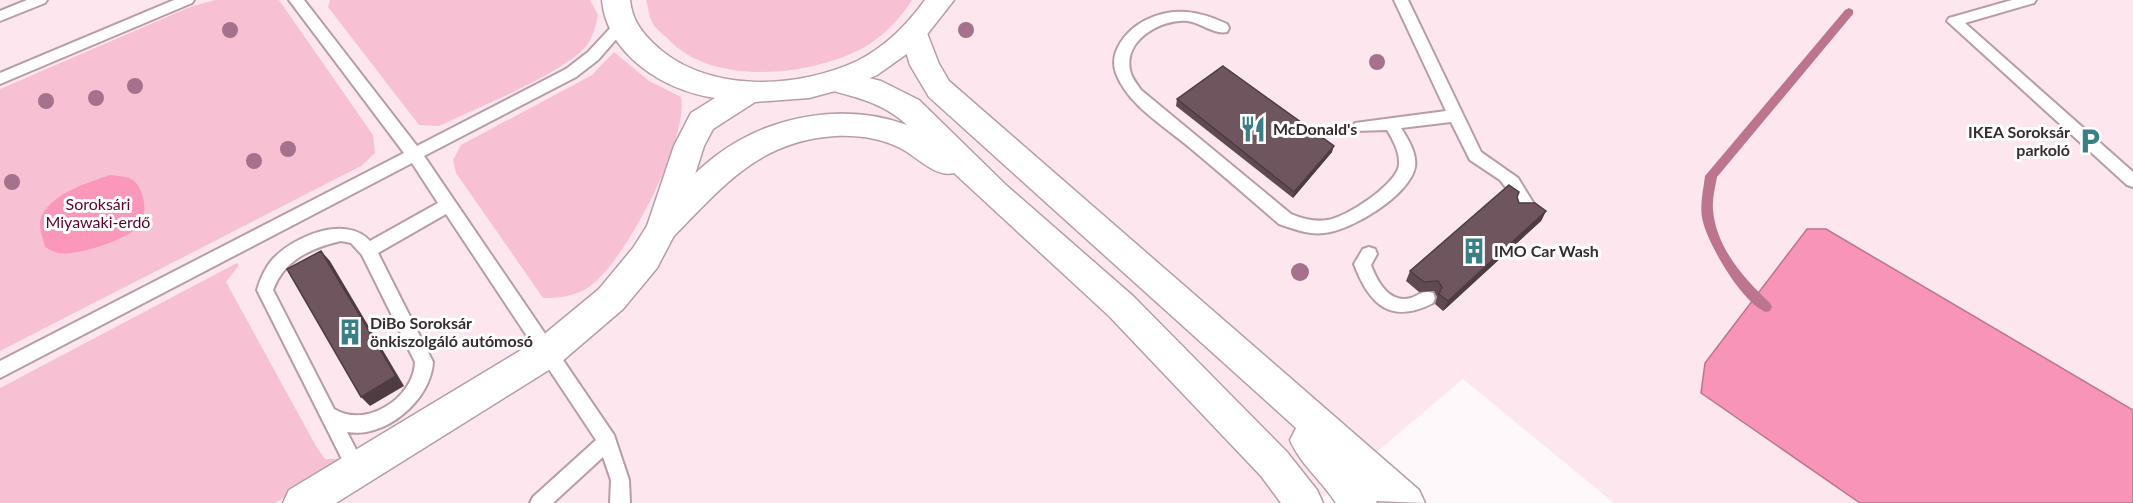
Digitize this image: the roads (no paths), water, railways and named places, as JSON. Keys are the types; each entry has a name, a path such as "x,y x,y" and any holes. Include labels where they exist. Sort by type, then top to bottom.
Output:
{"main road":[{"path":"618,12 646,58 690,82 747,93 792,91 836,81 866,69 893,53 915,35 940,0"},
{"path":"915,35 925,65 939,89 1407,503"},
{"path":"836,81 871,89 908,108 996,195 1121,306 1274,464 1304,503"},
{"path":"302,503 548,352 611,299 645,258 662,228 689,146 702,121 747,93"},
{"path":"662,228 726,165 748,149 773,138 828,126 856,126 884,130 925,147 996,195"},
{"path":"1121,306 1240,443 1276,503"},
{"path":"1209,329 1339,474 1358,503"}],"lane":[{"path":"0,15 40,0"},
{"path":"0,79 187,0"},
{"path":"296,0 414,154 608,441 620,480 620,503"},
{"path":"1401,0 1475,156 1492,165 1523,194 1526,204 1522,208"},
{"path":"2029,0 1954,21 2133,181"},
{"path":"0,370 571,73 593,56 618,12"},
{"path":"1222,28 1203,18 1176,16 1147,25 1132,37 1121,56 1123,72 1136,94 1285,219 1302,227 1320,228 1341,224 1360,215 1399,182 1407,168 1406,158 1391,123"},
{"path":"1360,127 1455,116"},
{"path":"368,250 448,205"},
{"path":"328,415 346,425 370,422 411,397 422,384 426,373 424,362 368,250 356,237 341,234 323,237 302,245 280,261 265,290 328,415 357,469"},
{"path":"1370,254 1362,264 1373,289 1383,298 1399,308 1414,306 1427,298"},
{"path":"540,503 608,441"}],"waterway":[{"path":"1766,307 1737,276 1714,236 1707,209 1711,176 1849,12"}],"place":[{"name":"McDonald's","path":"1253,129"},
{"name":"IKEA Soroksár parkoló","path":"2090,141"},
{"name":"IMO Car Wash","path":"1474,251"},
{"name":"DiBo Soroksár önkiszolgáló autómosó","path":"350,332"}],"park label":[{"name":"Soroksári Miyawaki-erdő","path":"98,213"}]}
